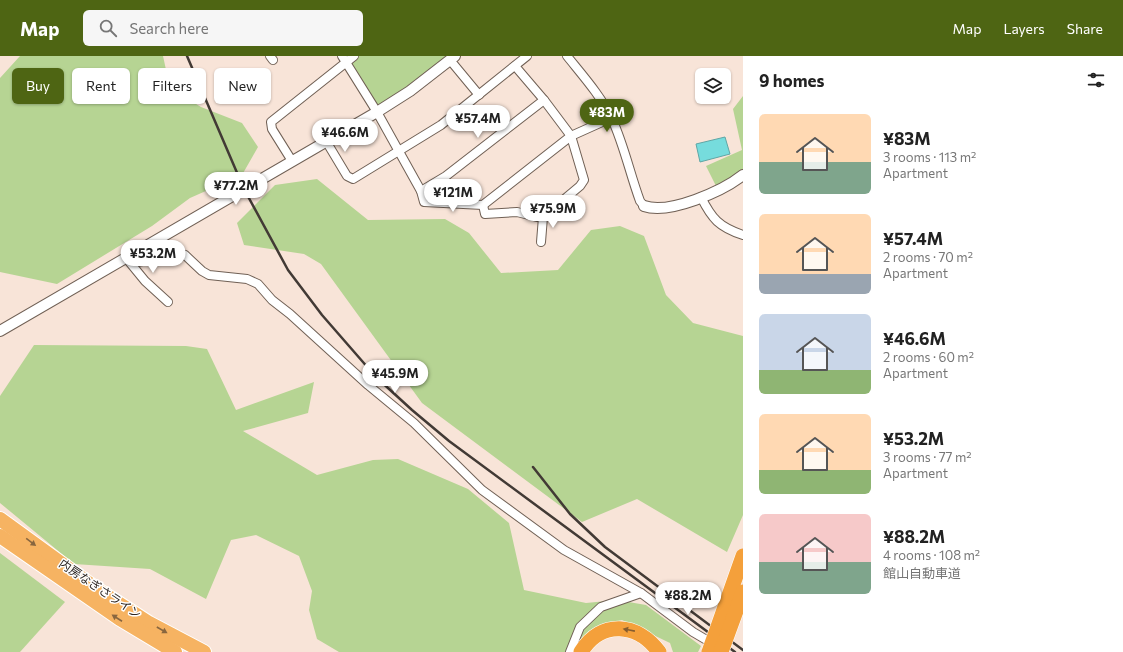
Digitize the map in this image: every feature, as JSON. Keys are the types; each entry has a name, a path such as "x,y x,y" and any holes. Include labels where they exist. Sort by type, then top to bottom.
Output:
{"highway":[{"name":"内房なぎさライン","path":"0,518 101,592 168,634 204,652"},
{"name":"内房なぎさライン","path":"0,536 120,619 175,652"},
{"path":"708,652 743,556"},
{"path":"721,652 743,592"},
{"path":"581,652 586,644 598,634 612,629 624,628 648,638 659,652"}],"street":[{"path":"292,161 272,129 271,122 345,59 354,56"},
{"path":"326,141 347,176 353,179 441,125 527,56"},
{"path":"567,56 590,85 611,118 620,136 640,201 644,206 652,209 660,209 701,197 733,182 743,175"},
{"path":"0,331 377,112 410,91 452,58 479,95"},
{"path":"345,59 377,112 421,191 424,202 483,205 571,136 611,118"},
{"path":"483,205 485,214 517,212 543,217 580,186 584,180 571,136 544,100 515,66"},
{"path":"421,191 446,176 544,100"},
{"path":"701,197 708,212 717,223 743,235"},
{"path":"541,242 543,217"},
{"path":"127,257 137,262 180,254 185,255 209,276 247,279 258,284 272,300 290,314 368,385 414,422 482,490 564,550 641,593 693,632 725,652"},
{"path":"127,257 145,281 168,302"},
{"path":"570,652 580,627 601,607 641,593"}],"green space":[{"path":"20,56 163,56 166,68 138,68 138,104 196,104 242,123 258,147 242,175 190,198 152,226 57,284 0,272 0,78"},
{"path":"354,56 455,56 377,112 347,62"},
{"path":"743,96 743,172 718,190 706,166 742,150 733,109"},
{"path":"317,179 368,220 445,219 469,233 501,273 558,270 591,230 620,226 644,236 666,295 693,323 743,336 743,515 727,552 637,499 582,522 422,403 321,264 304,254 244,245 237,223 275,185"},
{"path":"34,345 186,346 207,349 236,410 314,382 308,413 243,431 317,475 373,460 398,459 468,489 509,523 524,590 586,603 617,600 646,605 701,646 698,652 673,652 670,643 622,620 594,628 578,652 339,652 317,639 309,610 312,591 299,556 256,535 231,540 206,599 150,569 74,564 0,503 0,396"},
{"path":"0,553 65,602 20,652 0,652"}],"water":[{"path":"725,137 730,154 700,162 696,144"}],"railway":[{"path":"187,56 244,189 288,270 322,315 376,377 449,441 735,652"},
{"path":"533,467 570,514 605,547 743,650"}]}
